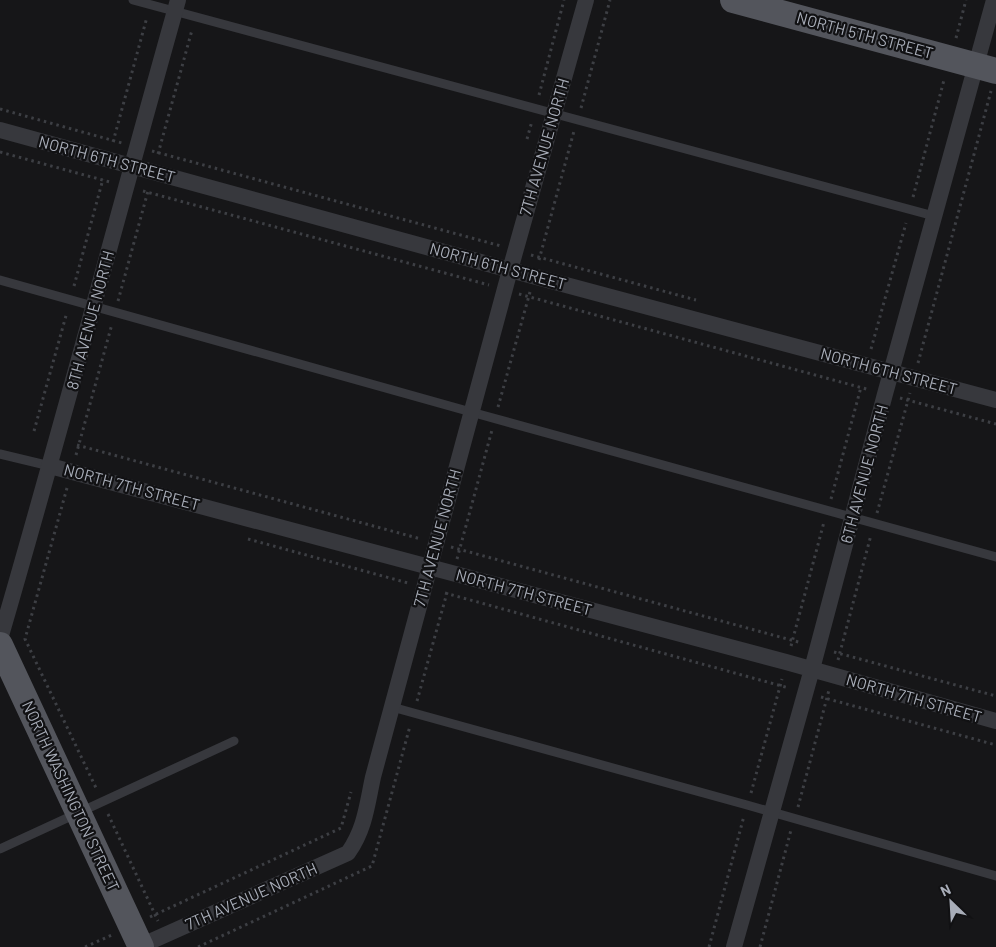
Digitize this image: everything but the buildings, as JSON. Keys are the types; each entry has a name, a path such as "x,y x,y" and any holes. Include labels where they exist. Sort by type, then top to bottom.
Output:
{"main road":[{"name":"NORTH 5TH STREET","path":"733,0 986,68"},
{"name":"NORTH WASHINGTON STREET","path":"0,645 138,941"}],"street":[{"name":"7TH AVENUE NORTH","path":"138,941 348,853 358,839 365,820 373,777 471,412 586,0"},
{"name":"6TH AVENUE NORTH","path":"734,947 806,692 934,216 986,68 994,0"},
{"name":"8TH AVENUE NORTH","path":"0,639 50,466 176,6"},
{"name":"NORTH 6TH STREET","path":"0,130 510,270 996,400"},
{"name":"NORTH 7TH STREET","path":"50,466 812,669 996,721"}],"lane":[{"path":"133,0 150,5 176,6 535,109 934,216"},
{"path":"0,280 996,557"},
{"path":"0,454 50,466"},
{"path":"392,707 748,805 996,876"},
{"path":"0,848 234,741"}],"path":[{"path":"525,145 564,0"},
{"path":"709,947 966,0"},
{"path":"34,431 150,5"},
{"path":"488,285 500,236"},
{"path":"57,440 996,696"},
{"path":"66,489 76,491"},
{"path":"246,538 996,745"},
{"path":"404,592 419,538"},
{"path":"85,947 138,941 341,828 351,791"}]}
